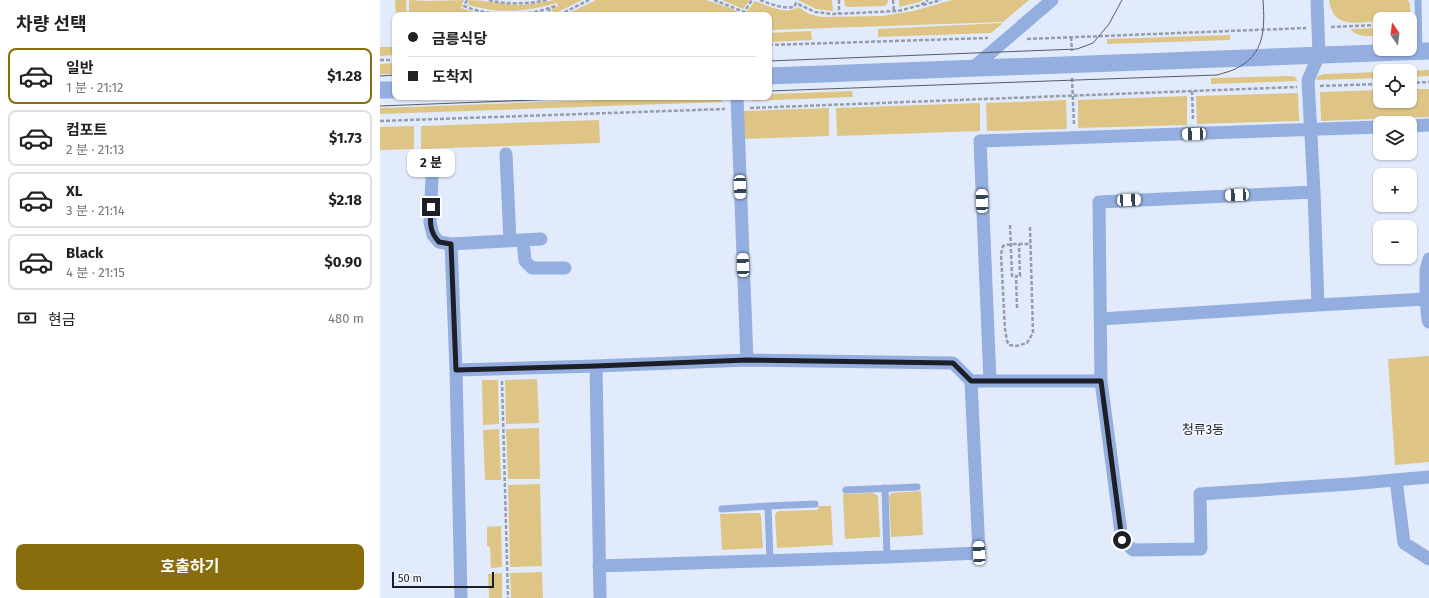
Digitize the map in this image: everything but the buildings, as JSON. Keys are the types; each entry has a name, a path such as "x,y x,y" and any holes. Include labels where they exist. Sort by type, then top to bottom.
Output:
{"street":[{"path":"974,67 1052,0"},
{"path":"1317,0 1319,55 1308,80 1318,305"},
{"path":"772,76 1424,51"},
{"path":"380,90 392,90"},
{"path":"737,103 747,360"},
{"path":"1417,126 1429,125"},
{"path":"990,381 980,141 1373,127"},
{"path":"506,154 510,241"},
{"path":"432,177 430,222 433,235 439,242 451,244 541,239"},
{"path":"1314,192 1098,202 1101,381 1122,540 1133,550 1200,549 1200,494 1429,477"},
{"path":"523,240 525,261 532,268 565,268"},
{"path":"451,244 456,370 461,598"},
{"path":"1429,259 1426,270 1426,298 1429,322"},
{"path":"1100,318 1426,298"},
{"path":"456,370 747,360 953,363 971,381 979,553 599,566"},
{"path":"596,366 600,598"},
{"path":"971,381 1101,381"},
{"path":"1396,480 1404,542 1429,559"}],"lane":[{"path":"1418,0 1424,51"},
{"path":"846,490 917,487"},
{"path":"884,488 887,557"},
{"path":"722,509 815,504"},
{"path":"768,506 770,561"}],"path":[{"path":"467,0 464,6 487,12"},
{"path":"489,0 506,3 547,0"},
{"path":"565,12 589,0"},
{"path":"714,0 744,12 752,0"},
{"path":"760,0 775,6 788,8 794,7 796,3"},
{"path":"839,0 839,14"},
{"path":"893,0 894,11"},
{"path":"921,5 928,0"},
{"path":"793,1 816,12 839,14 894,11 941,0"},
{"path":"529,12 555,6"},
{"path":"548,8 550,12"},
{"path":"772,45 987,38 1006,39 1373,25"},
{"path":"380,60 392,60"},
{"path":"1417,83 1429,82"},
{"path":"380,121 737,103 1073,96 1373,84"},
{"path":"1192,91 1194,134"},
{"path":"1073,96 1074,137"},
{"path":"1010,225 1012,276 1016,276"},
{"path":"1030,227 1031,244 1032,333 1027,343 1016,346 1010,345 1007,341 1004,329 1001,254 1003,246 1011,244 1031,244"},
{"path":"1016,276 1020,276 1019,244"},
{"path":"1016,276 1017,308"},
{"path":"501,368 508,598"}],"shaded area":[{"path":"395,0 406,0 407,12 396,12"},
{"path":"409,0 464,0 461,8 475,12 409,12"},
{"path":"469,0 522,5 554,0 582,0 558,12 553,12 551,8 558,6 557,3 512,11 491,10 468,5"},
{"path":"596,0 706,0 738,12 571,12"},
{"path":"722,0 750,0 743,9"},
{"path":"798,0 832,0 833,11 816,9"},
{"path":"844,0 888,0 888,2 885,6 848,7 845,6"},
{"path":"899,0 923,0 899,7"},
{"path":"952,0 1029,0 1003,22 772,30 772,12 746,12 755,1 782,10 798,7 809,14 822,17 882,16 913,11"},
{"path":"1329,0 1408,0 1410,12 1373,12 1373,22 1355,23 1341,20 1331,10"},
{"path":"1003,23 991,33 878,37 878,29"},
{"path":"1373,28 1373,36 1360,35 1350,29"},
{"path":"811,31 812,40 772,42 772,33"},
{"path":"1230,35 1230,40 1107,44 1107,39"},
{"path":"380,47 392,47 392,55 380,56"},
{"path":"392,63 392,74 380,74 380,64"},
{"path":"1429,70 1429,76 1417,77 1417,71"},
{"path":"1373,72 1373,78 1316,80 1318,76 1324,74"},
{"path":"1295,77 1298,81 1211,84 1211,78"},
{"path":"1417,89 1429,89 1429,117 1373,116 1373,119 1321,121 1320,92 1373,90 1373,108 1417,108"},
{"path":"852,91 853,97 752,101 772,100 772,94"},
{"path":"1298,93 1299,121 1197,124 1196,96"},
{"path":"1187,96 1187,125 1078,128 1078,100"},
{"path":"600,100 721,100 723,102 380,114 380,108"},
{"path":"1066,100 1067,129 987,131 986,103"},
{"path":"980,103 980,131 837,136 836,108"},
{"path":"829,108 829,136 742,139 741,111"},
{"path":"599,120 600,143 421,149 421,126"},
{"path":"414,126 414,149 380,150 380,127"},
{"path":"1429,356 1429,462 1395,465 1388,359"},
{"path":"537,379 539,423 506,424 505,380"},
{"path":"482,380 498,380 499,424 483,425"},
{"path":"539,428 540,479 508,479 506,429"},
{"path":"499,429 501,480 485,480 483,430"},
{"path":"540,484 542,566 510,567 508,485"},
{"path":"921,491 923,535 891,537 889,497 891,493"},
{"path":"843,494 876,494 878,497 880,537 845,539"},
{"path":"818,506 831,506 833,545 777,548 776,513 779,511 818,510"},
{"path":"760,513 763,548 722,550 720,514"},
{"path":"501,526 502,567 491,568 490,547 487,546 487,527"},
{"path":"542,572 543,598 511,598 510,573"},
{"path":"502,573 502,598 489,598 488,574"}],"tram line":[{"path":"772,61 1077,49 1093,43 1109,24 1122,0"},
{"path":"772,91 1217,75 1233,70 1245,63 1258,49 1263,31 1263,0"},
{"path":"380,76 392,75"},
{"path":"380,106 534,100"}],"district":[{"name":"청류3동","path":"1203,429"}],"route":[{"path":"431,207 430,222 433,235 439,242 451,244 456,370 747,360 953,363 971,381 1101,381 1122,540"}]}
